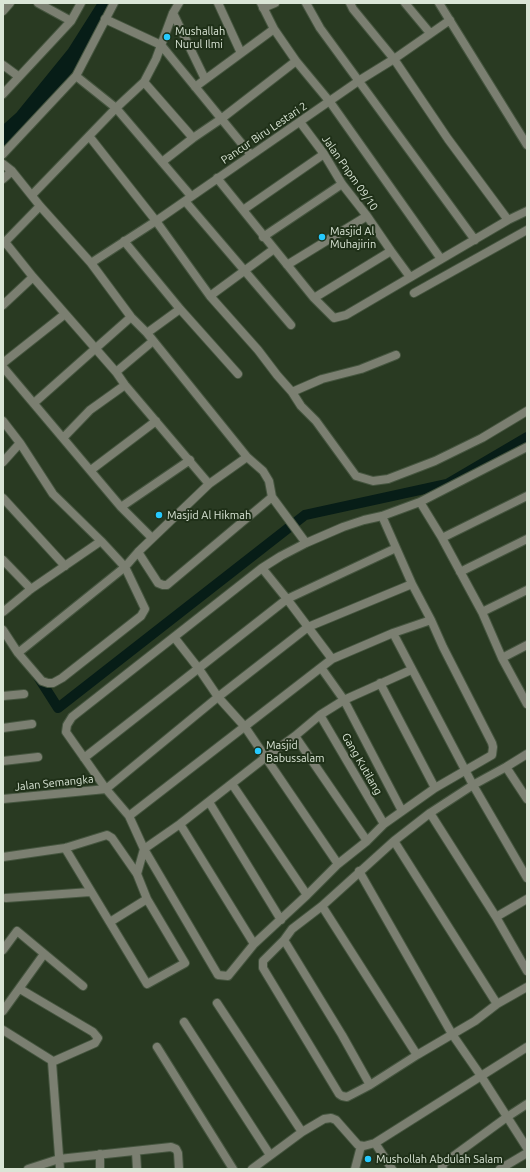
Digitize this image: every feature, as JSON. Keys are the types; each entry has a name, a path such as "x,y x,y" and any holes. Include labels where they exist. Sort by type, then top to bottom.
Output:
{"street":[{"path":"3,11 10,3"},
{"path":"38,3 71,21"},
{"path":"3,94 18,76 71,21 82,3"},
{"path":"3,154 76,76 114,3"},
{"path":"32,195 116,108 144,82 156,59 173,13 179,3"},
{"path":"218,3 241,53"},
{"path":"275,3 262,6 274,30 296,61 330,102 441,259"},
{"path":"306,3 320,28 360,80 475,240"},
{"path":"350,3 353,9 394,59 448,139 508,220"},
{"path":"405,3 430,33"},
{"path":"439,3 527,145"},
{"path":"173,13 205,79"},
{"path":"105,19 161,45 251,155"},
{"name":"Pancur Biru Lestari 2","path":"91,264 450,20"},
{"path":"195,87 274,30"},
{"path":"162,162 296,61"},
{"path":"3,64 18,76"},
{"path":"76,76 116,108 162,162 244,271 290,325"},
{"path":"144,82 193,138"},
{"name":"Jalan Pnpm 09/10","path":"300,122 324,154 342,184 368,216 410,277"},
{"path":"89,136 156,221 210,296 258,350 292,392 301,406 316,421 356,476 373,481 388,479 435,462 482,438 527,411"},
{"path":"243,210 324,154"},
{"path":"3,164 12,171 40,206 91,264 131,317 147,333 247,457 263,471 269,481 272,497 306,543"},
{"path":"3,179 12,171"},
{"path":"217,178 314,298 334,318 346,315 527,210"},
{"path":"264,237 342,184"},
{"path":"40,206 4,243 116,372 125,386 209,484"},
{"path":"287,265 368,216"},
{"path":"414,294 527,230"},
{"path":"124,241 180,309 238,374"},
{"path":"210,296 274,249"},
{"path":"314,298 391,251"},
{"path":"3,305 33,277"},
{"path":"147,333 180,309"},
{"path":"3,363 65,314"},
{"path":"34,403 131,317"},
{"path":"116,372 153,341"},
{"path":"292,392 322,379 361,369 396,355"},
{"path":"3,367 64,437 121,507 152,538"},
{"path":"64,437 90,410 125,386"},
{"path":"3,421 20,443 54,494 101,541 124,567 145,609 141,616 54,683 42,681 18,653 3,630"},
{"path":"91,470 156,421"},
{"path":"3,462 20,443"},
{"path":"382,516 412,584 493,747 492,755 435,788 384,824 367,841 338,864 308,895 254,944 228,976 218,976 144,849 129,816 106,789 66,732 67,725 72,717 262,568 281,556 306,543 364,520 382,516 420,502 527,447"},
{"path":"18,653 124,567 209,484 247,457"},
{"path":"121,507 190,460"},
{"path":"442,538 527,496"},
{"path":"138,552 158,583 167,585 272,497"},
{"path":"3,498 65,566"},
{"path":"420,502 442,538 482,612 502,658 524,690 527,704"},
{"path":"460,572 527,539"},
{"path":"3,612 31,589 101,541"},
{"path":"84,758 287,599 396,548"},
{"path":"3,560 31,589"},
{"path":"262,568 332,659"},
{"path":"106,789 218,697 308,627 412,584"},
{"path":"482,612 527,590"},
{"path":"129,816 322,669 332,659 393,633 431,620"},
{"path":"393,633 465,771 527,878"},
{"path":"174,637 199,669 218,697 245,727 338,864"},
{"path":"502,658 527,645"},
{"name":"Gang Kutilang","path":"322,669 344,700 402,811"},
{"path":"137,874 144,849 209,802 320,715 344,700 411,670"},
{"path":"380,683 435,788"},
{"path":"3,696 24,694"},
{"name":"Gang Kutilang","path":"320,715 384,824"},
{"path":"3,728 32,724"},
{"path":"295,736 367,841"},
{"path":"527,754 473,785 430,813 394,841 322,906 292,929 284,940 263,961 263,968 339,1094 347,1097 370,1085 475,1020 497,1004 527,987"},
{"path":"3,761 38,757"},
{"path":"506,767 527,799"},
{"path":"232,784 308,895"},
{"name":"Jalan Semangka","path":"3,799 106,789"},
{"path":"209,802 281,920"},
{"path":"430,813 496,916 527,972"},
{"path":"180,824 254,944"},
{"path":"3,857 64,848 107,835 112,838 137,874 147,899 185,963 147,984 64,848"},
{"path":"394,841 497,1004"},
{"path":"359,871 452,1034 527,1148"},
{"path":"6,898 90,892"},
{"path":"110,922 147,899"},
{"path":"496,916 527,899"},
{"path":"322,906 417,1055"},
{"path":"3,950 17,931 83,986"},
{"path":"284,940 342,1035 370,1085"},
{"path":"3,1012 44,954"},
{"path":"20,989 93,1032 98,1038 95,1043 52,1062"},
{"path":"216,1003 302,1132"},
{"path":"184,1022 270,1155"},
{"path":"3,1030 52,1062 60,1169"},
{"path":"157,1047 233,1169"},
{"path":"252,1169 302,1132 324,1119 331,1118 336,1120 358,1145 361,1146 375,1142 527,1047"},
{"path":"442,1169 444,1164 527,1104"},
{"path":"375,1142 392,1169"},
{"path":"356,1169 361,1146"},
{"path":"28,1169 59,1159 100,1154 136,1152 171,1147 176,1149 178,1154 179,1169"},
{"path":"136,1152 137,1169"},
{"path":"100,1154 100,1169"},
{"path":"500,1169 527,1154"}],"waterway":[{"path":"3,137 23,119 75,55 108,3"},
{"path":"37,675 58,708 305,515 447,484 527,437"}],"place":[{"name":"Mushallah Nurul Ilmi","path":"167,37"},
{"name":"Masjid Al Muhajirin","path":"322,237"},
{"name":"Masjid Al Hikmah","path":"159,515"},
{"name":"Masjid Babussalam","path":"258,751"},
{"name":"Mushollah Abdulah Salam","path":"368,1159"}]}
